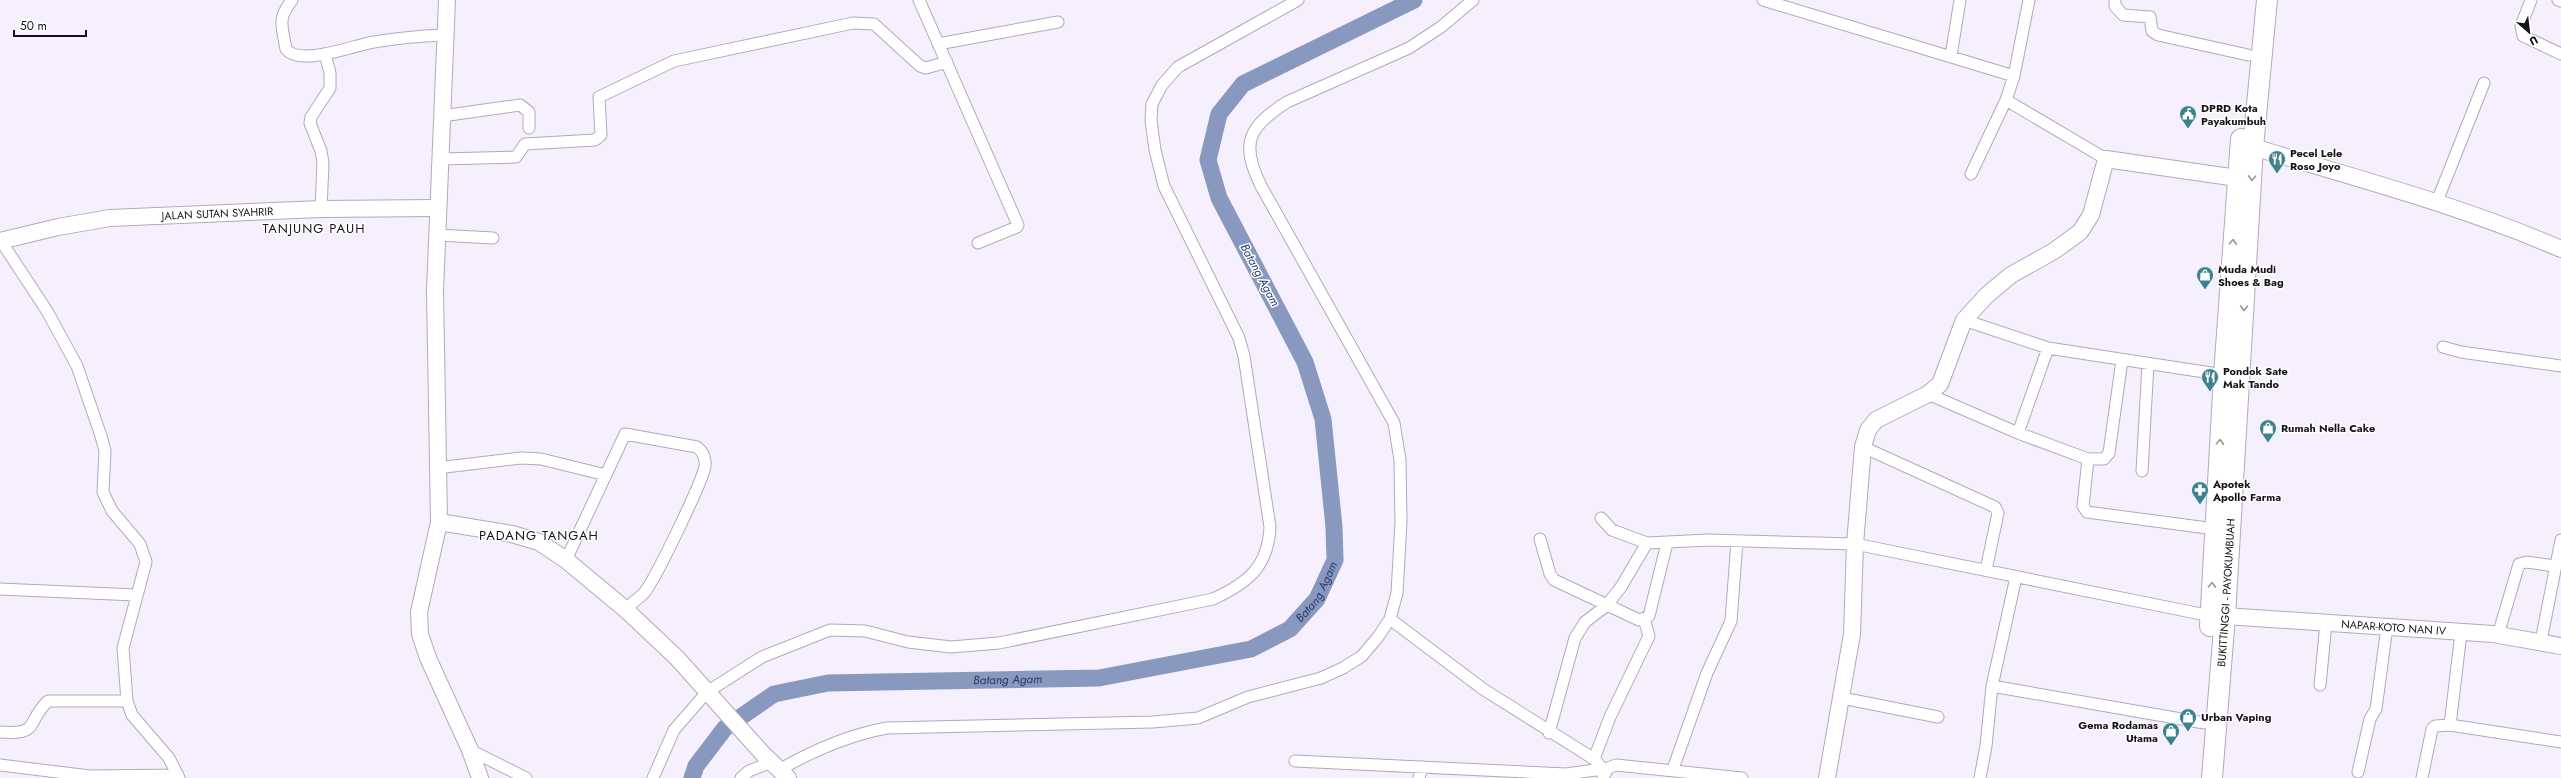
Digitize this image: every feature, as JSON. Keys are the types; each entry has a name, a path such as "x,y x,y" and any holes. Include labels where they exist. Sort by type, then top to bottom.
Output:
{"highway":[{"name":"BUKITTINGGI - PAYOKUMBUAH","path":"2229,421 2224,375 2237,178 2253,0"},
{"name":"BUKITTINGGI - PAYOKUMBUAH","path":"2212,778 2218,616 2229,421 2267,0"},
{"name":"BUKITTINGGI - PAYOKUMBUAH","path":"2201,778 2204,723 2218,616 2215,530 2226,467"}],"street":[{"path":"292,0 281,16 286,49 295,55 325,54 373,42 444,35"},
{"path":"447,0 444,35 435,291 439,522 419,612 420,634 428,658 470,750 480,778"},
{"path":"919,0 1018,226 978,244"},
{"path":"653,778 674,730 707,692 762,657 830,630 866,631 908,642 951,647 999,643 1213,599 1236,589 1256,571 1269,546 1270,527 1244,356 1239,338 1164,186 1153,135 1152,104 1162,85 1178,67 1298,0"},
{"path":"741,778 749,771 776,766 859,733 888,728 1153,722 1198,718 1248,697 1321,678 1344,668 1362,656 1390,619 1397,593 1401,522 1400,460 1394,423 1261,186 1249,157 1249,141 1255,127 1269,114 1287,102 1409,48 1441,27 1473,0"},
{"path":"1763,0 2014,76"},
{"path":"1951,56 1960,0"},
{"path":"1971,174 2006,100 2014,76 2029,0"},
{"path":"2115,0 2115,6 2123,15 2150,17 2152,31 2158,35 2248,55"},
{"path":"2531,0 2521,26 2523,36 2561,54"},
{"path":"938,44 1058,22"},
{"path":"440,159 516,157 525,144 595,140 601,135 599,97 666,64 853,23 874,24 920,66 926,68 947,62"},
{"path":"321,209 323,163 321,151 310,123 311,117 330,88 330,73 325,54"},
{"path":"2436,204 2484,83"},
{"path":"2006,100 2106,159 2237,178"},
{"path":"442,116 520,105 529,112 529,128"},
{"path":"2253,147 2436,204 2529,235 2561,249"},
{"path":"1827,778 1852,634 1855,544 1864,447 1868,430 1876,420 1928,394 1940,384 1964,320 1978,303 2002,282 2032,262 2054,251 2080,232 2091,215 2106,159"},
{"name":"JALAN SUTAN SYAHRIR","path":"0,241 58,227 110,218 321,209 437,208"},
{"path":"437,235 493,238"},
{"path":"0,241 47,311 84,383 97,419 105,451 103,492 112,511 140,544 146,562 135,595 123,648 127,701 132,715 169,758 178,777 90,776 0,765"},
{"path":"1964,320 2048,348 2224,375"},
{"path":"2443,347 2461,352 2561,366"},
{"path":"2018,434 2048,348"},
{"path":"1928,394 2018,434 2088,459 2104,459 2109,453 2122,360"},
{"path":"2142,471 2148,364"},
{"path":"566,560 625,434 697,447 704,455 703,471 652,580 644,593 625,609"},
{"path":"1864,447 1996,507 1998,513 1986,570"},
{"path":"437,468 521,458 541,459 606,475"},
{"path":"2088,459 2083,506 2084,511 2215,530"},
{"path":"1601,518 1612,530 1647,543 1737,541 1855,544 2218,616"},
{"path":"439,522 512,534 539,542 566,560 625,609 677,658 722,710 776,766"},
{"path":"1540,539 1550,574 1554,580 1606,606 1639,620 1648,616 1667,543"},
{"path":"2541,642 2554,566 2561,540"},
{"path":"1673,769 1707,673 1731,621 1737,541"},
{"path":"1550,733 1575,638 1585,622 1606,606 1621,587 1647,543"},
{"path":"2498,635 2519,564 2527,562 2554,566"},
{"path":"1980,778 1986,746 1992,686 2016,577"},
{"path":"0,589 135,595"},
{"name":"NAPAR-KOTO NAN IV","path":"2218,616 2498,635 2561,646"},
{"path":"1390,619 1472,682 1550,733 1594,759 1603,775"},
{"path":"1594,759 1610,717 1649,636 1644,619"},
{"path":"2320,685 2326,623"},
{"path":"2358,772 2370,719 2376,709 2387,627"},
{"path":"2450,725 2461,633"},
{"path":"1992,686 2204,723"},
{"path":"1842,698 1938,717"},
{"path":"0,732 25,732 31,728 42,707 48,701 127,701"},
{"path":"2422,778 2432,729 2435,726 2450,725 2561,742"},
{"path":"470,750 526,778"},
{"path":"1295,761 1603,775"},
{"path":"1603,775 1608,768 1616,765 1673,769 1742,778"},
{"path":"1419,778 1422,767"}],"waterway":[{"name":"Batang Agam","path":"692,778 696,766 725,728 774,694 828,683 1099,678 1251,649 1290,629 1317,599 1335,560 1334,527 1323,419 1305,362 1219,198 1208,160 1219,114 1243,84 1414,0"}],"place":[{"name":"DPRD Kota Payakumbuh","path":"2188,129"},
{"name":"Pecel Lele Roso Joyo","path":"2277,174"},
{"name":"Muda Mudi Shoes & Bag","path":"2205,290"},
{"name":"Pondok Sate Mak Tando","path":"2210,392"},
{"name":"Rumah Nella Cake","path":"2268,443"},
{"name":"Apotek Apollo Farma","path":"2200,505"},
{"name":"Urban Vaping","path":"2188,732"},
{"name":"Gema Rodamas Utama","path":"2171,746"}],"district":[{"name":"TANJUNG PAUH","path":"314,228"},
{"name":"PADANG TANGAH","path":"539,535"}]}
